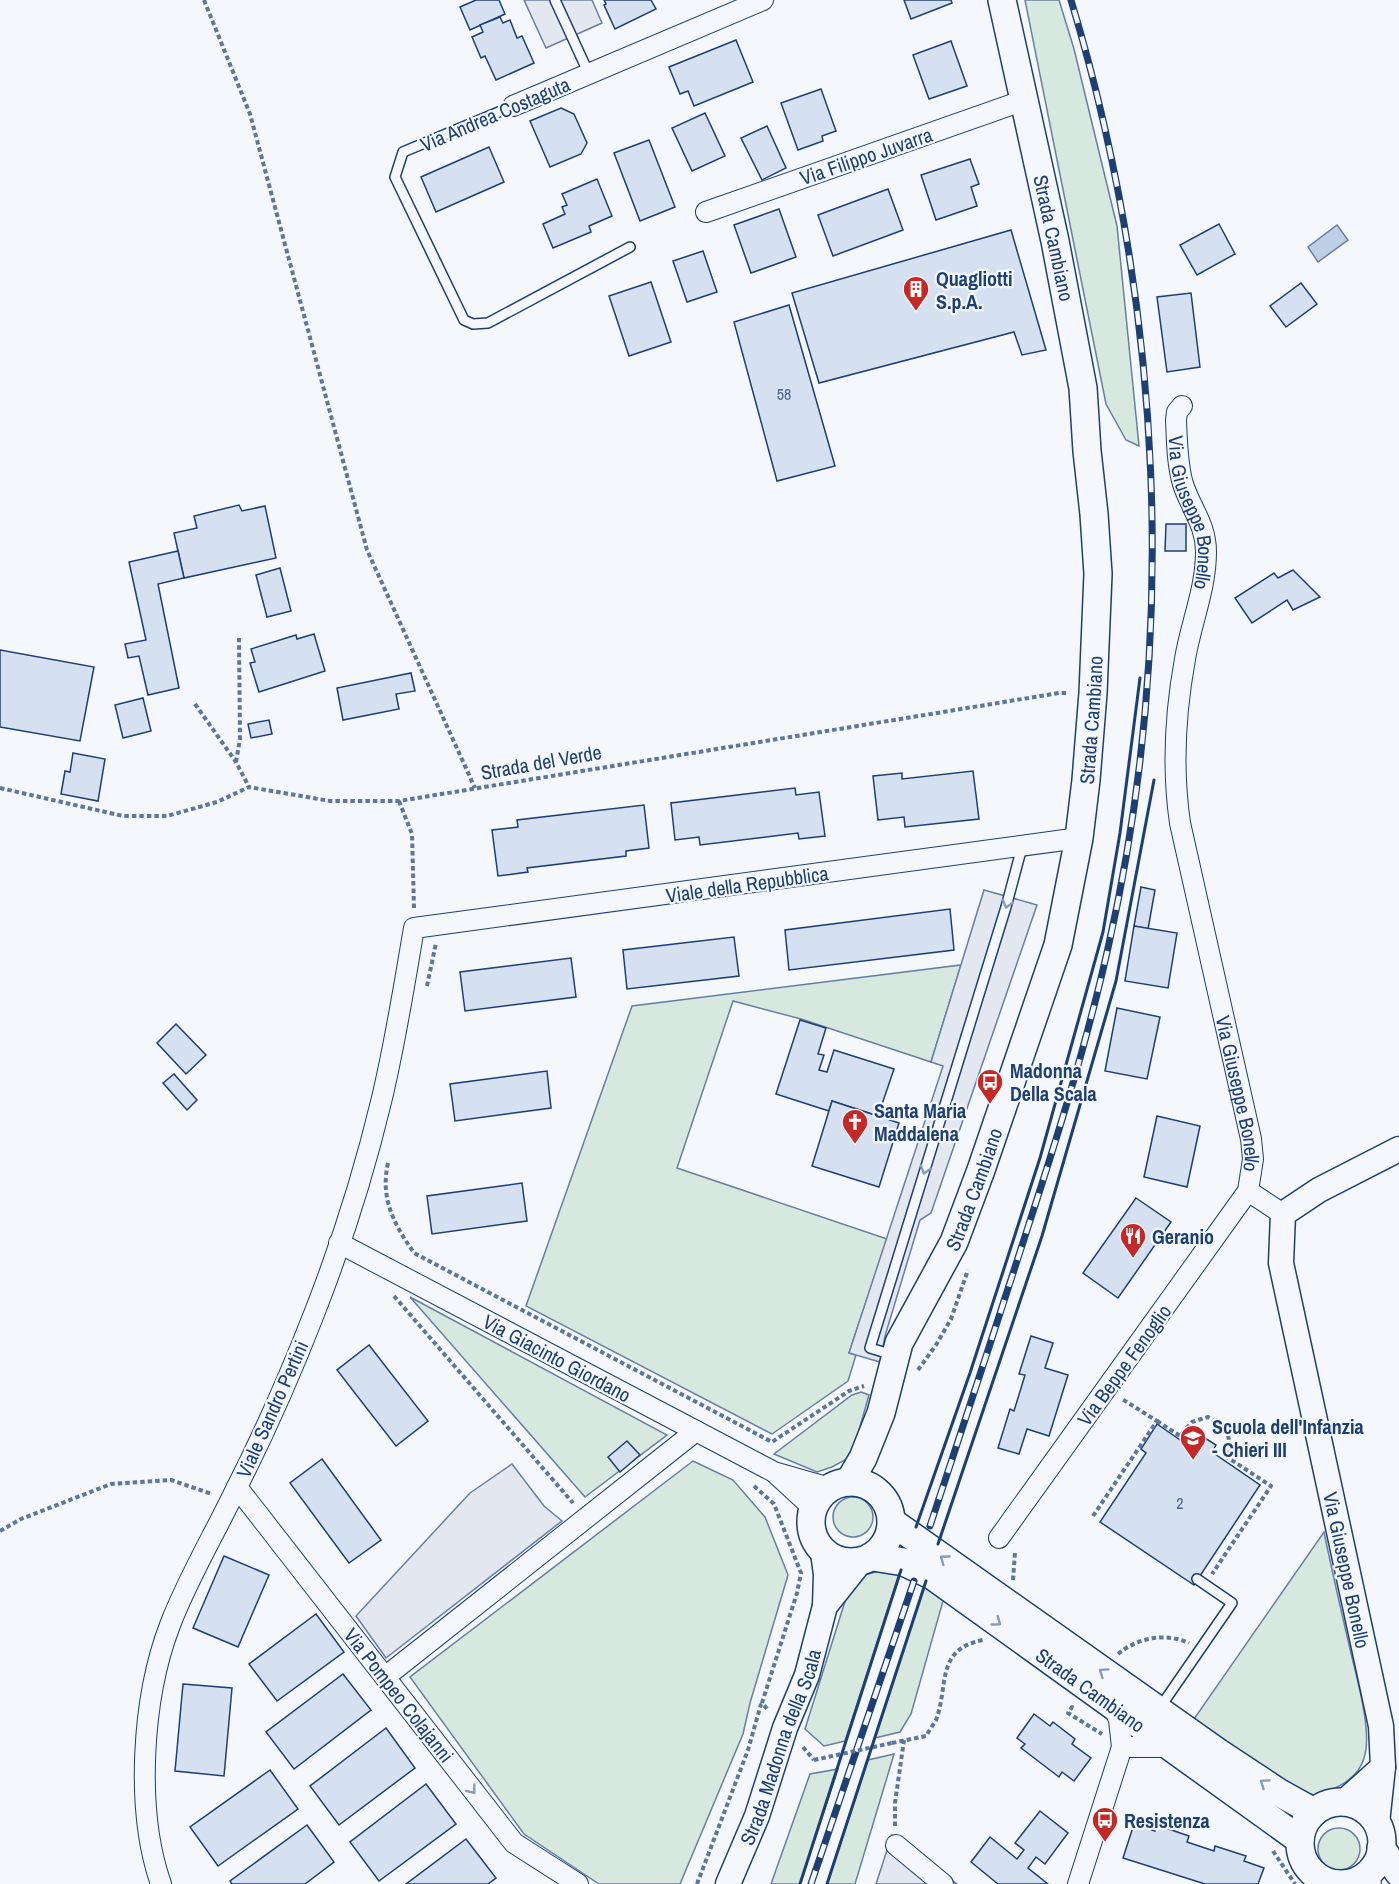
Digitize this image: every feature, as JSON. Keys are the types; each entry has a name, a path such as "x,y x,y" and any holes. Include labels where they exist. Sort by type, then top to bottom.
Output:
{"main road":[{"name":"Strada Cambiano","path":"831,1493 863,1458 881,1413 899,1343 954,1242 1058,945 1079,838 1093,693 1098,574 1095,514 1087,451 1083,387 1025,100 1002,0"},
{"name":"Strada Cambiano","path":"879,1492 881,1413"},
{"path":"860,1483 879,1492 890,1511 892,1522 890,1536 883,1548 866,1559 847,1563 823,1552 816,1542 811,1520 831,1493 860,1483"},
{"name":"Strada Cambiano","path":"892,1522 1158,1710 1278,1792 1314,1812"},
{"name":"Strada Cambiano","path":"866,1559 904,1562 933,1576 1300,1839"},
{"path":"1379,1835 1379,1858 1349,1882 1320,1878 1311,1871 1300,1851 1302,1829 1314,1812 1323,1806 1344,1802 1363,1809 1379,1835 1399,1873"}],"street":[{"name":"Via Andrea Costaguta","path":"513,106 763,0"},
{"name":"Via Filippo Juvarra","path":"706,212 1025,100"},
{"name":"Via Giuseppe Bonello","path":"1182,406 1177,412 1176,420 1181,472 1188,498 1201,521 1206,554 1200,599 1185,658 1175,742 1176,793 1180,823 1251,1139 1253,1159 1248,1191 1282,1214 1281,1263 1381,1726 1383,1767 1379,1835"},
{"name":"Viale della Repubblica","path":"414,928 1079,838"},
{"name":"Viale Sandro Pertini","path":"161,1884 148,1820 146,1783 146,1751 159,1656 187,1585 234,1494 294,1362 339,1243 382,1101 414,928"},
{"path":"1282,1214 1319,1190 1399,1149"},
{"name":"Via Beppe Fenoglio","path":"1008,1542 1248,1191"},
{"name":"Via Giacinto Giordano","path":"339,1243 774,1472 831,1493"},
{"path":"385,1677 696,1431"},
{"name":"Via Pompeo Colajanni","path":"234,1494 385,1677 514,1843 578,1884"},
{"path":"823,1552 826,1575 825,1606"},
{"path":"825,1606 866,1559"},
{"name":"Strada Madonna della Scala","path":"728,1884 757,1816 784,1728 807,1675 825,1606"},
{"path":"1078,1884 1122,1747 1119,1720 1113,1705"},
{"path":"1122,1747 1170,1747"},
{"path":"1344,1802 1383,1767"},
{"path":"896,1845 943,1884"}],"lane":[{"path":"555,0 589,74"},
{"name":"Via Andrea Costaguta","path":"513,106 403,152 394,177 464,320 473,324 488,323 630,247"},
{"path":"896,1356 870,1348 1003,918 1022,847"},
{"path":"1158,1710 1232,1603 1201,1582"}],"path":[{"path":"204,0 250,114 367,550 475,788"},
{"path":"236,762 240,739 239,638"},
{"name":"Strada del Verde","path":"249,787 330,801 399,801 1048,694 1093,693"},
{"path":"0,788 123,816 167,816 217,802 249,787 236,762 195,704"},
{"path":"399,801 412,834 414,928"},
{"path":"425,994 440,925"},
{"path":"389,1156 384,1179 389,1211 414,1253 772,1442 849,1391 868,1385"},
{"path":"414,1253 394,1296 586,1518"},
{"path":"1116,1395 1180,1436 1192,1422 1208,1417 1222,1425 1229,1437 1229,1449 1224,1455 1271,1486 1201,1582"},
{"path":"1093,1516 1157,1421"},
{"path":"0,1531 21,1519 111,1484 171,1480 234,1494"},
{"path":"697,1884 748,1750 797,1593 801,1573 774,1504 752,1484"},
{"path":"1008,1542 1013,1554 1014,1587"},
{"path":"1112,1659 1127,1647 1143,1639 1168,1638 1184,1641 1200,1648"},
{"path":"814,1760 926,1736 936,1719 944,1674 951,1658 959,1648 973,1642 990,1640"},
{"path":"762,1703 784,1728"},
{"path":"1075,1709 1072,1707 1068,1713 1097,1732 1105,1733"},
{"path":"896,1845 895,1803 904,1740"},
{"path":"1273,1850 1295,1884"}],"shaded area":[{"path":"524,0 592,0 602,23 546,48"},
{"path":"1025,0 1059,0 1074,49 1117,226 1139,446 1126,440 1106,404"},
{"path":"984,890 1037,905 931,1213 920,1220 885,1336 880,1362 849,1353 943,1066 931,1062"},
{"path":"961,965 931,1062 801,1019 733,1001 677,1168 887,1239 849,1353 856,1355 848,1381 772,1434 526,1306 632,1006"},
{"path":"410,1297 667,1435 585,1497"},
{"path":"861,1392 869,1395 853,1451 845,1460 817,1472 774,1454 852,1395"},
{"path":"693,1461 733,1480 765,1517 788,1575 743,1734 680,1884 599,1884 524,1834 410,1677"},
{"path":"512,1464 544,1506 562,1521 386,1658 356,1616 470,1493"},
{"path":"853,1497 867,1503 873,1517 867,1531 853,1537 839,1531 833,1517 839,1503"},
{"path":"1324,1532 1363,1704 1366,1747 1361,1766 1351,1778 1338,1787 1316,1796 1292,1787 1194,1719"},
{"path":"883,1570 899,1575 845,1741 824,1746 805,1729 847,1595 865,1575"},
{"path":"926,1581 943,1593 943,1601 911,1714 900,1732 875,1738"},
{"path":"894,1754 855,1884 827,1884 868,1760"},
{"path":"838,1769 800,1884 771,1884 810,1774"},
{"path":"1339,1828 1354,1834 1360,1849 1354,1864 1339,1870 1324,1864 1318,1849 1324,1834"},
{"path":"892,1835 957,1884 876,1884"}],"water":[{"path":"1337,225 1348,240 1318,262 1308,247"}],"building":[{"path":"476,0 499,0 505,14 470,30 460,7"},
{"path":"604,0 651,0 656,9 615,29"},
{"path":"904,0 951,0 952,3 911,19"},
{"path":"500,17 503,23 510,20 517,38 522,36 534,63 496,80 485,56 481,58 472,37 483,32 480,25"},
{"path":"736,40 753,82 694,106 688,91 680,94 669,67"},
{"path":"951,41 967,86 929,99 913,55"},
{"path":"821,89 836,131 822,136 823,141 798,150 781,103"},
{"path":"561,108 574,114 587,143 581,154 550,167 530,121"},
{"path":"705,113 725,156 692,171 672,128"},
{"path":"767,126 786,168 762,180 741,138"},
{"path":"649,140 675,207 640,221 614,153"},
{"path":"489,147 504,182 436,212 421,177"},
{"path":"970,159 979,184 971,187 977,206 936,220 921,175"},
{"path":"597,179 612,216 589,226 591,232 553,248 543,224 565,214 562,207 567,205 562,194"},
{"path":"888,189 903,230 833,256 818,215"},
{"path":"779,209 796,257 751,273 734,225"},
{"path":"1219,224 1235,254 1197,275 1180,245"},
{"name":"Quagliotti S.p.A.","path":"1011,230 1046,350 1022,355 1014,332 819,383 792,293"},
{"path":"703,251 717,292 687,302 673,261"},
{"path":"651,282 671,342 629,356 609,296"},
{"path":"1301,283 1317,304 1286,327 1270,306"},
{"path":"1191,293 1200,367 1167,372 1157,297"},
{"path":"789,305 835,466 777,481 734,322"},
{"path":"239,505 242,511 265,506 276,558 184,578 174,533 197,528 194,516"},
{"path":"1166,524 1186,524 1186,551 1165,551"},
{"path":"178,551 184,578 158,584 179,688 148,695 139,656 128,658 125,644 146,640 129,562"},
{"path":"280,568 291,611 267,617 256,575"},
{"path":"1293,570 1320,597 1293,610 1287,600 1252,623 1235,598 1274,573 1278,578"},
{"path":"314,634 325,671 259,692 250,663 255,662 251,649 296,635 297,639"},
{"path":"0,650 94,667 80,741 0,727"},
{"path":"411,673 415,691 396,694 399,709 343,720 337,688"},
{"path":"143,698 151,731 123,738 115,705"},
{"path":"269,720 272,734 251,738 248,724"},
{"path":"73,753 105,759 98,801 61,794 65,771 70,772"},
{"path":"973,771 979,819 905,827 904,817 878,820 873,776 902,773 902,779"},
{"path":"795,788 796,795 819,792 825,836 799,839 798,833 700,845 699,837 675,840 671,803"},
{"path":"644,805 649,848 626,851 626,856 527,868 528,872 498,876 492,830 518,827 517,820"},
{"path":"1141,887 1155,890 1148,929 1134,926"},
{"path":"950,909 954,950 789,970 785,930"},
{"path":"1134,926 1177,933 1168,988 1125,981"},
{"path":"734,937 739,976 627,989 623,950"},
{"path":"571,958 576,997 465,1011 460,972"},
{"path":"1117,1008 1160,1017 1147,1079 1105,1071"},
{"path":"800,1020 826,1028 818,1054 824,1055 819,1070 827,1072 834,1050 894,1069 878,1116 832,1101 829,1111 776,1094"},
{"path":"176,1024 206,1055 186,1074 157,1043"},
{"path":"547,1071 551,1108 455,1121 450,1084"},
{"path":"174,1074 197,1100 187,1110 163,1083"},
{"name":"Santa Maria Maddalena","path":"832,1101 899,1123 879,1187 812,1166"},
{"path":"1157,1116 1200,1126 1187,1187 1144,1177"},
{"path":"522,1183 527,1221 432,1234 427,1196"},
{"path":"1136,1198 1171,1222 1118,1298 1083,1273"},
{"path":"1031,1336 1053,1343 1045,1368 1068,1375 1049,1436 1027,1429 1019,1454 998,1448 1010,1409 1014,1411 1025,1375 1019,1374"},
{"path":"369,1345 428,1421 396,1446 337,1370"},
{"path":"1157,1424 1186,1444 1194,1431 1216,1445 1212,1452 1260,1485 1194,1585 1100,1522 1146,1453 1141,1449"},
{"path":"627,1441 640,1455 620,1472 608,1457"},
{"path":"322,1459 381,1540 349,1563 290,1483"},
{"path":"224,1556 269,1575 238,1647 193,1628"},
{"path":"316,1614 344,1652 277,1701 249,1664"},
{"path":"343,1674 371,1710 294,1769 266,1732"},
{"path":"183,1684 232,1688 224,1776 175,1771"},
{"path":"1034,1714 1050,1726 1053,1722 1075,1739 1072,1744 1091,1758 1074,1781 1062,1772 1059,1777 1021,1748 1025,1744 1017,1738"},
{"path":"386,1728 415,1768 339,1825 310,1786"},
{"path":"270,1770 298,1809 218,1866 190,1827"},
{"path":"426,1784 456,1824 379,1881 350,1842"},
{"path":"1040,1811 1068,1833 1045,1864 1036,1857 1028,1868 1048,1884 998,1884 971,1862 990,1837 1017,1859 1024,1850 1015,1843"},
{"path":"1134,1824 1155,1831 1157,1825 1189,1836 1187,1842 1214,1851 1215,1846 1246,1856 1244,1861 1264,1868 1258,1884 1205,1884 1123,1858"},
{"path":"307,1825 334,1862 305,1884 232,1884 230,1881"},
{"path":"466,1839 496,1878 488,1884 406,1884"}],"railway":[{"path":"930,1526 1050,1158 1091,1018 1108,948 1131,830 1145,711 1152,591 1151,471 1142,352 1126,233 1102,116 1071,0"},
{"path":"811,1884 914,1581"}],"wall":[{"path":"916,1527 970,1373 1040,1158 1103,932 1120,833 1140,678"},
{"path":"938,1544 1042,1236 1116,981 1154,780"},
{"path":"800,1884 901,1570"},
{"path":"827,1884 926,1581"}],"place":[{"name":"Quagliotti S.p.A.","path":"916,312"},
{"name":"Madonna Della Scala","path":"990,1105"},
{"name":"Santa Maria Maddalena","path":"855,1145"},
{"name":"Geranio","path":"1133,1259"},
{"name":"Scuola dell'Infanzia - Chieri III","path":"1193,1461"},
{"name":"Resistenza","path":"1105,1843"}]}
